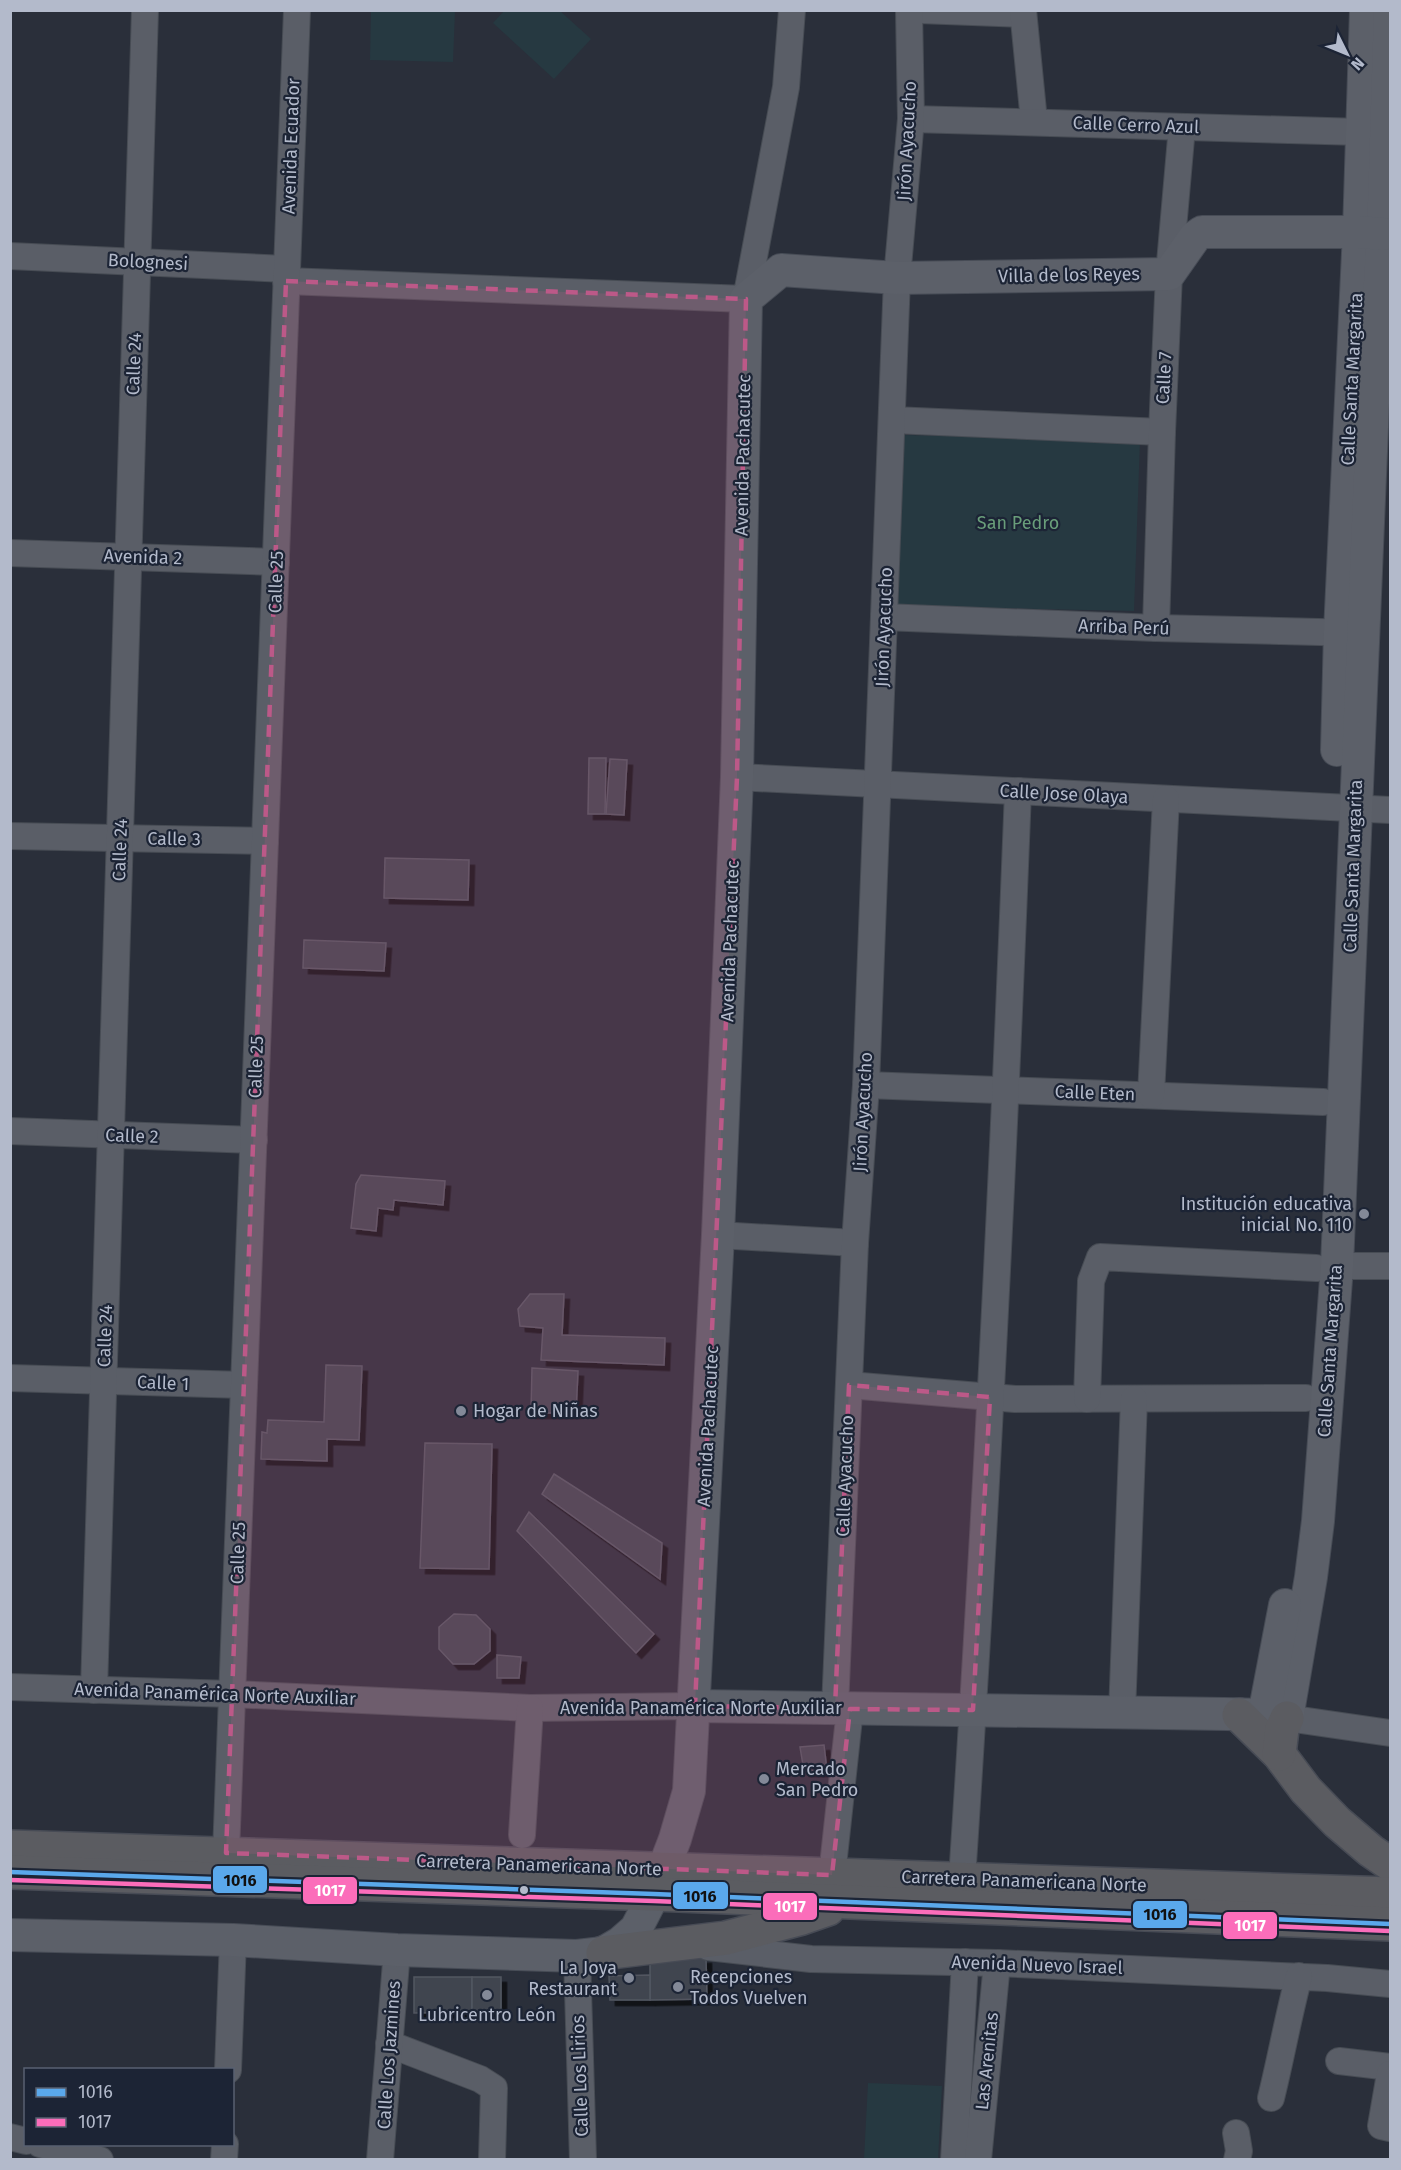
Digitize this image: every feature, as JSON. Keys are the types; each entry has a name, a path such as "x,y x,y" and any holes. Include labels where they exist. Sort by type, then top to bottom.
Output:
{"highway":[{"path":"1263,1716 1280,1740 1279,1754"},
{"path":"1263,1716 1279,1754 1306,1790 1337,1822 1390,1864"},
{"name":"Carretera Panamericana Norte","path":"10,1847 226,1853 659,1882"},
{"name":"Carretera Panamericana Norte","path":"10,1872 659,1882 841,1888 1228,1918 1390,1924"},
{"name":"Carretera Panamericana Norte","path":"841,1888 962,1879 1390,1894"},
{"path":"590,1954 726,1938 802,1918 841,1888"}],"main road":[{"name":"Calle Santa Margarita","path":"1263,1716 1311,1577 1318,1521 1351,633 1372,379 1377,233 1380,13"},
{"path":"1169,274 1195,237 1202,232 1377,233"},
{"name":"Villa de los Reyes","path":"746,300 781,270 897,278 1169,274"},
{"name":"Avenida Pachacutec","path":"590,1954 620,1943 636,1929 659,1882 689,1791 718,1235 737,777 746,300"},
{"name":"Calle Santa Margarita","path":"1263,1716 1290,1578 1298,1515 1306,1398 1326,1267 1323,1102 1345,808"},
{"name":"Avenida Panamérica Norte Auxiliar","path":"695,1706 1263,1716"},
{"path":"10,1935 233,1940 397,1950 590,1954"}],"street":[{"name":"Calle 24","path":"94,1690 145,10"},
{"name":"Avenida Ecuador","path":"286,275 297,10"},
{"name":"Avenida Pachacutec","path":"746,300 786,87 792,10"},
{"name":"Jirón Ayacucho","path":"855,1243 866,1085 897,278 911,119 909,10"},
{"path":"919,10 1023,12 1034,121"},
{"name":"Calle Cerro Azul","path":"911,119 1034,121 1182,128 1379,130"},
{"name":"Calle 7","path":"1156,628 1169,274 1182,128"},
{"name":"Bolognesi","path":"10,256 137,262 286,275 746,300"},
{"name":"Calle 25","path":"226,1853 286,275"},
{"path":"893,420 1162,432"},
{"name":"Avenida 2","path":"10,553 276,562"},
{"name":"Arriba Perú","path":"884,617 1351,633"},
{"name":"Calle Jose Olaya","path":"737,777 1390,810"},
{"path":"962,1879 1006,1090 1018,791"},
{"path":"1151,1095 1166,799"},
{"name":"Calle 3","path":"10,836 265,841"},
{"name":"Calle Eten","path":"866,1085 1323,1102"},
{"name":"Calle 2","path":"10,1131 254,1140"},
{"path":"718,1235 855,1243"},
{"name":"Calle Ayacucho","path":"841,1888 849,1385 855,1243"},
{"path":"1087,1399 1091,1281 1100,1257 1326,1267 1390,1266"},
{"name":"Calle 1","path":"10,1378 244,1385"},
{"path":"849,1385 990,1397 1306,1398"},
{"path":"1122,1713 1134,1399"},
{"name":"Avenida Panamérica Norte Auxiliar","path":"10,1687 232,1694 530,1708 695,1706"},
{"path":"522,1835 530,1708"},
{"name":"Avenida Panamérica Norte Auxiliar","path":"1263,1716 1390,1733"},
{"path":"228,2068 233,1940"},
{"name":"Avenida Nuevo Israel","path":"683,1944 811,1959 997,1963 1299,1976 1390,1984"},
{"name":"Calle Los Jazmines","path":"381,2160 397,1950"},
{"name":"Calle Los Lirios","path":"583,2160 590,1954"},
{"path":"954,2160 965,1962"},
{"name":"Las Arenitas","path":"978,2160 997,1963"},
{"path":"1271,2098 1299,1976"},
{"path":"389,2044 480,2079 494,2088 492,2160"},
{"path":"1339,2061 1390,2067"},
{"path":"1390,2074 1381,2126 1390,2128"},
{"path":"1236,2133 1239,2151 1237,2160"},
{"path":"44,2146 99,2159"}],"highlighted area":[{"path":"286,281 746,299 737,777 695,1706 835,1708 849,1385 990,1397 973,1710 850,1709 832,1875 226,1853"}],"green space":[{"path":"371,11 455,11 453,62 370,60"},
{"path":"504,11 560,11 591,39 554,79 493,23"},
{"name":"San Pedro","path":"902,435 1140,440 1134,611 895,606"},
{"path":"868,2083 942,2086 938,2159 864,2159"}],"building":[{"path":"589,758 606,758 605,814 588,814"},
{"path":"610,759 627,760 624,815 606,814"},
{"path":"385,858 469,860 468,900 384,898"},
{"path":"304,940 386,943 384,971 303,968"},
{"path":"361,1175 445,1181 443,1205 394,1200 393,1210 378,1208 376,1231 351,1228 356,1184"},
{"path":"530,1294 564,1294 562,1335 665,1338 664,1365 541,1360 543,1328 520,1326 518,1309"},
{"path":"326,1365 362,1366 359,1440 327,1439 327,1461 261,1459 262,1432 267,1433 268,1420 324,1422"},
{"path":"532,1368 578,1371 576,1413 531,1413"},
{"path":"425,1443 492,1444 489,1569 420,1568"},
{"path":"554,1474 662,1543 660,1579 542,1494"},
{"path":"529,1512 654,1634 636,1653 517,1531"},
{"path":"454,1614 476,1615 490,1629 490,1651 474,1664 453,1664 439,1649 439,1627"},
{"path":"497,1655 521,1657 519,1678 497,1678"},
{"path":"824,1745 827,1771 804,1771 800,1747"},
{"name":"Recepciones Todos Vuelven","path":"706,1958 707,1999 650,2000 650,1959"},
{"path":"650,1975 650,2000 610,2000 609,1976"},
{"path":"414,1977 472,1977 472,2012 414,2013"},
{"name":"Lubricentro León","path":"472,1977 501,1977 501,2013 472,2012"}],"transit line":[{"name":"1016","path":"10,1872 654,1894 1390,1924"},
{"name":"1017","path":"10,1880 654,1901 1390,1931"}],"place":[{"name":"Institución educativa inicial No. 110","path":"1364,1214"},
{"name":"Hogar de Niñas","path":"461,1411"},
{"name":"Mercado San Pedro","path":"764,1779"},
{"name":"La Joya Restaurant","path":"629,1978"},
{"name":"Recepciones Todos Vuelven","path":"678,1987"},
{"name":"Lubricentro León","path":"487,1995"}]}
